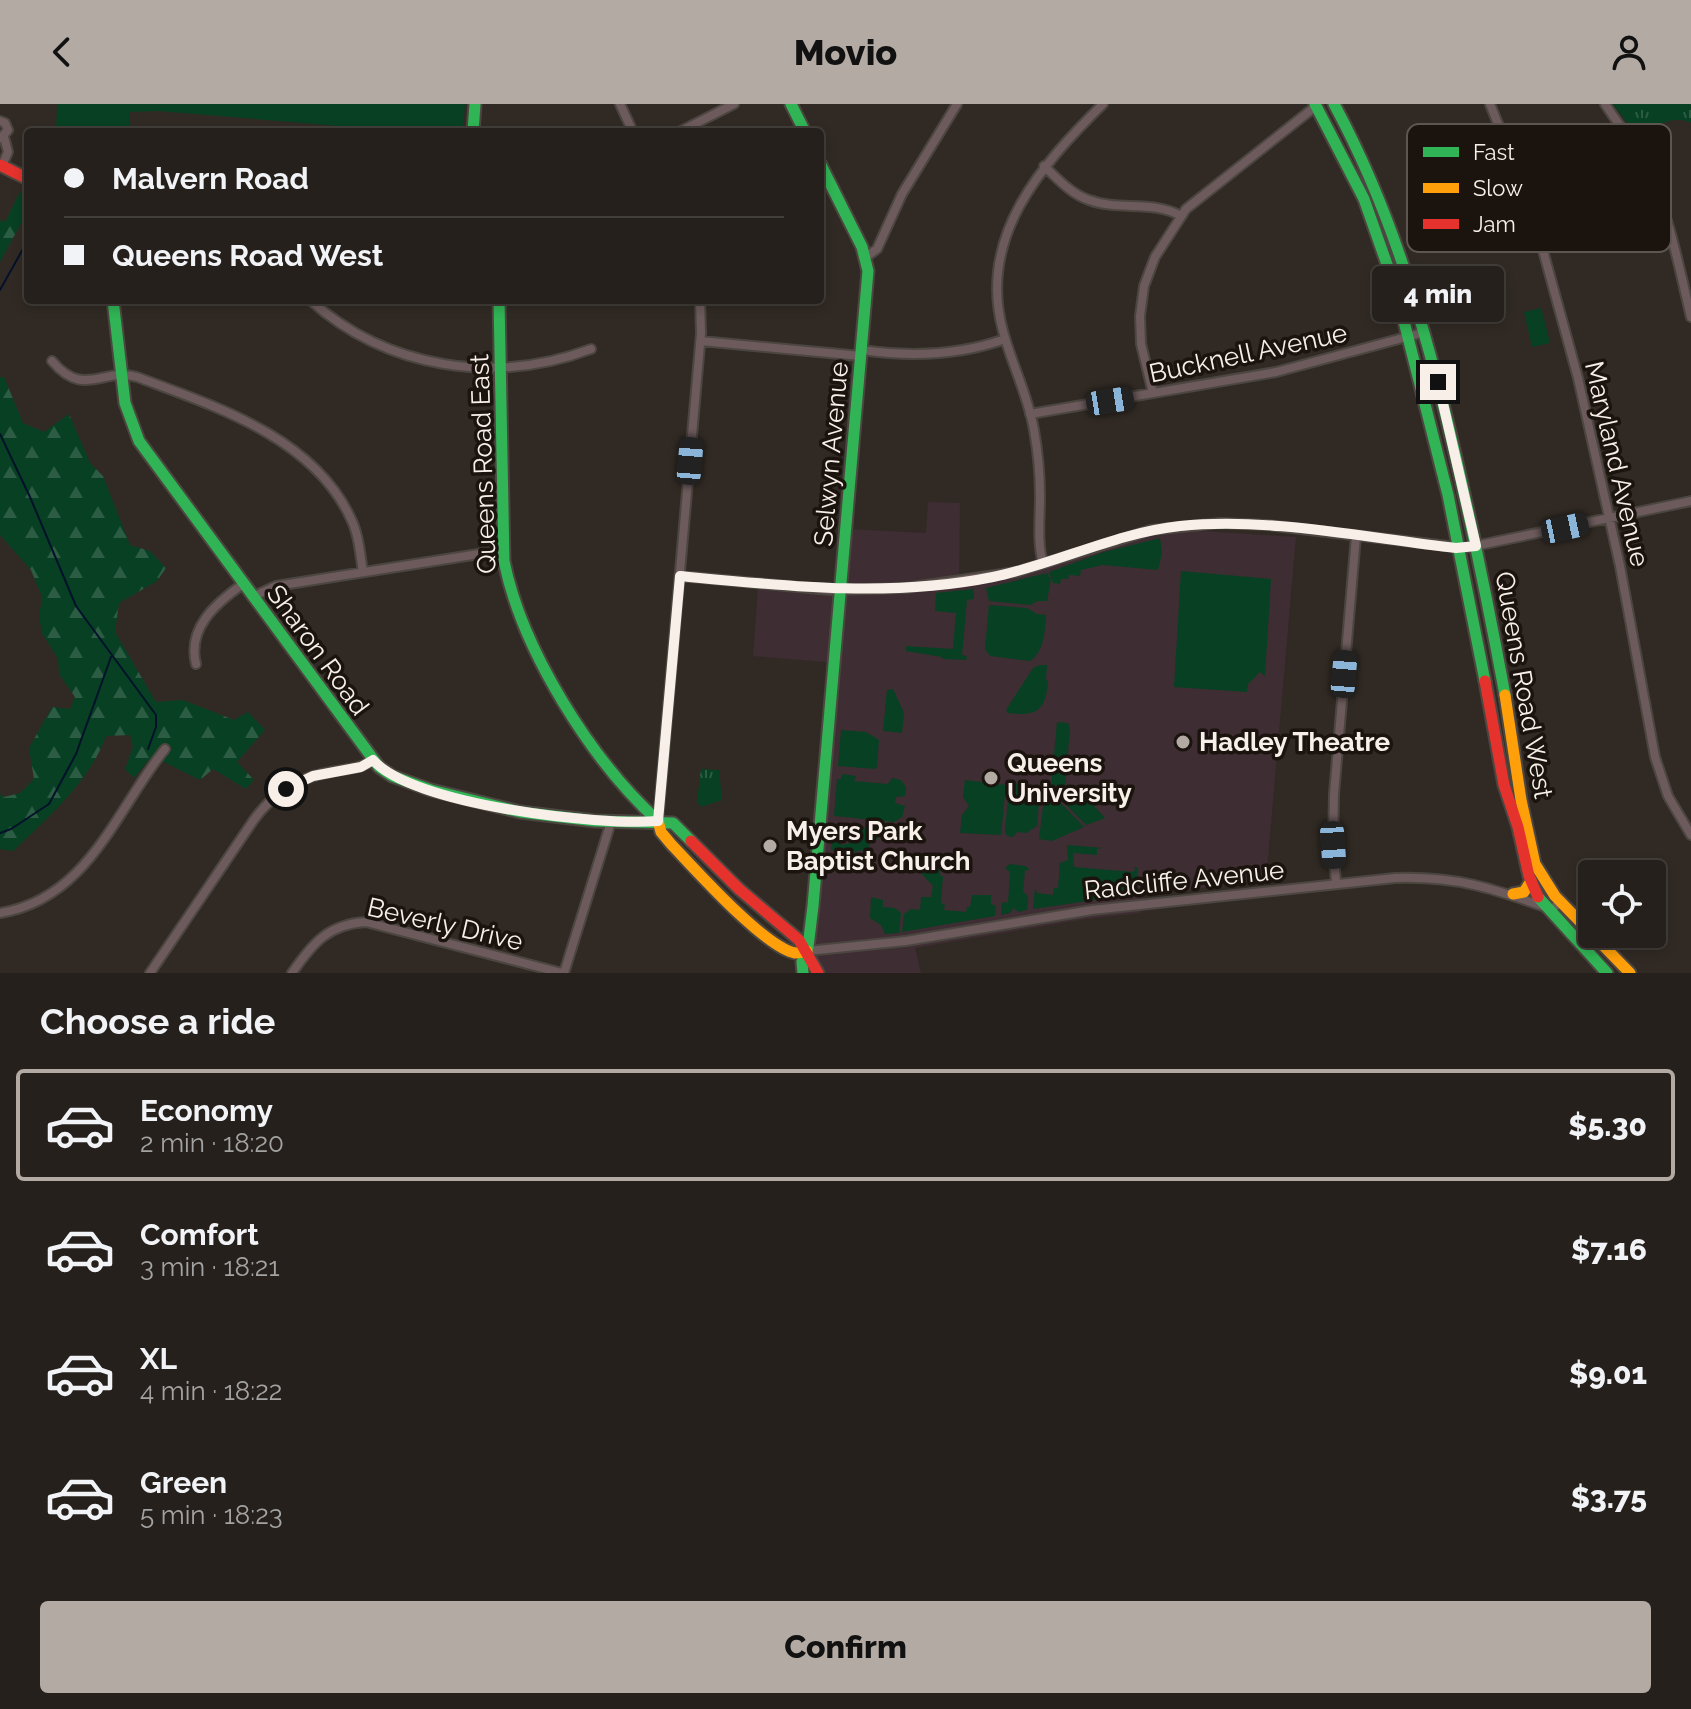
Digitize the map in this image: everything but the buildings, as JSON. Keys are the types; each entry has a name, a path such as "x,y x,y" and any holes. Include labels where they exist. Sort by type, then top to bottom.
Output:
{"street":[{"path":"473,128 475,104"},
{"path":"620,104 631,128"},
{"path":"687,128 734,104"},
{"path":"791,104 803,128"},
{"path":"866,257 877,249 902,194 957,104"},
{"path":"1043,563 1039,464 1030,414 1005,339 998,301 1002,249 1019,205 1044,166 1103,104"},
{"name":"Queens Road West","path":"1334,104 1386,208 1403,254 1425,332 1476,546 1533,857 1540,875 1561,902 1630,973"},
{"name":"Maryland Avenue","path":"1490,104 1499,124"},
{"path":"1605,104 1619,124"},
{"path":"1153,393 1140,335 1141,297 1155,257 1181,216 1194,203 1316,105"},
{"name":"Queens Road West","path":"1316,105 1345,158 1376,226 1409,336 1460,548 1504,785 1531,881 1546,908 1607,973"},
{"path":"0,121 8,127 2,138 8,152 1,166 24,177"},
{"path":"1044,166 1065,186 1087,199 1107,204 1162,208 1181,216"},
{"name":"Selwyn Avenue","path":"802,973 802,961 807,951 841,590 868,271 866,257 824,171"},
{"path":"1671,244 1691,317"},
{"name":"Maryland Avenue","path":"1544,252 1579,380 1610,518 1656,762 1669,797 1691,835"},
{"name":"Sharon Road","path":"113,304 128,415 139,441 373,760 392,776 471,801 550,816 611,822 658,821"},
{"path":"315,304 349,330 395,352 440,364 502,366 550,362 591,349"},
{"name":"Queens Road East","path":"499,304 505,573 513,601 549,675 610,766 644,811 658,821"},
{"path":"700,304 701,341 658,821 665,837 693,868 774,941 802,973"},
{"name":"Bucknell Avenue","path":"1030,414 1276,372 1425,332"},
{"path":"701,341 931,355 966,350 1005,339"},
{"path":"52,361 63,372 83,380 137,377 219,407 252,424 293,452 324,480 343,503 357,535 363,572"},
{"path":"680,576 841,590 906,588 982,579 1131,534 1177,526 1248,523 1460,548 1691,501"},
{"path":"1336,883 1334,794 1356,536"},
{"path":"252,597 270,588 504,550"},
{"path":"196,664 195,641 203,621 216,605 243,584"},
{"path":"0,913 33,904 70,880 95,852 165,749"},
{"path":"150,973 265,806 305,778 361,767 373,760"},
{"path":"658,821 670,822 678,827 740,890 799,940 818,973"},
{"path":"563,973 611,822"},
{"name":"Radcliffe Avenue","path":"807,951 906,941 1092,910 1395,878 1435,878 1490,887 1546,908"},
{"path":"1513,894 1524,892 1531,881"},
{"path":"1546,908 1553,908 1561,902"},
{"name":"Beverly Drive","path":"292,973 308,949 325,934 339,926 366,922 563,973"},
{"path":"774,941 793,952 807,951"}],"shaded area":[{"name":"Queens University","path":"928,502 960,503 959,587 1016,578 1134,540 1186,530 1296,537 1266,881 1144,894 1141,913 1086,919 915,948 921,973 820,973 812,944 837,663 753,656 758,588 844,594 848,529 926,533"}],"green space":[{"path":"57,104 465,104 463,128 364,128 158,111 129,112 131,128 56,128"},
{"path":"1613,104 1691,104 1691,123 1676,120 1662,124 1628,124"},
{"path":"20,192 24,194 24,218 0,262 0,220 5,222"},
{"path":"1541,308 1550,343 1532,347 1524,312"},
{"path":"0,377 4,377 23,423 44,432 69,414 90,463 103,476 130,545 150,551 166,568 157,581 119,603 115,632 156,702 183,700 234,720 248,712 265,730 237,762 254,780 246,789 213,769 200,780 152,756 134,778 125,769 133,747 130,735 106,736 79,784 53,812 13,851 0,849 0,794 4,797 20,793 34,779 29,748 52,707 70,709 75,697 59,674 58,659 42,633 39,617 42,597 31,570 0,535"},
{"path":"1160,538 1162,553 1158,570 1103,565 1081,570 1080,576 1069,575 1068,579 1061,579 1060,584 1053,583 1049,572 1104,552"},
{"path":"1181,571 1271,579 1265,676 1260,672 1248,684 1247,692 1174,687"},
{"path":"1047,573 1051,579 1047,601 1030,605 989,601 986,588"},
{"path":"973,589 974,599 967,600 962,655 967,656 966,660 943,659 906,651 906,646 953,649 956,613 935,611 936,593"},
{"path":"989,605 1027,608 1046,615 1041,647 1035,657 1030,661 990,656 985,649"},
{"path":"1047,665 1048,681 1042,705 1026,714 1008,713 1006,710 1033,668"},
{"path":"893,689 904,713 902,733 883,731 887,690"},
{"path":"1057,722 1068,723 1070,729 1065,787 1062,789 1051,787"},
{"path":"841,730 866,732 879,740 875,769 838,766"},
{"path":"701,769 719,770 722,800 701,807 697,801"},
{"path":"842,774 856,776 854,781 888,784 892,778 901,780 906,787 905,796 896,797 895,803 905,806 902,817 894,822 834,816 837,779 841,779"},
{"path":"965,780 1006,785 1001,835 960,833 962,815 969,806 963,797"},
{"path":"1014,783 1024,788 1035,785 1040,791 1037,826 1026,833 1017,832 1013,837 1007,836 1005,831 1009,786"},
{"path":"1045,791 1050,792 1084,827 1052,841 1039,839"},
{"path":"1053,792 1083,794 1105,818 1086,825"},
{"path":"846,826 871,828 872,832 876,828 893,830 893,835 878,833 877,840 871,837 868,853 861,850 831,850 832,840 843,845 849,843"},
{"path":"1067,845 1103,848 1097,849 1097,855 1073,853 1074,867 1134,872 1135,867 1138,868 1136,894 1033,909 1035,888 1037,893 1053,895 1054,888 1058,888 1060,863 1068,860"},
{"path":"921,860 945,863 940,876 943,876 941,903 945,905 944,910 966,912 972,895 991,895 991,904 996,906 995,916 902,932 904,914 911,909 920,910 921,897 931,897 933,886 920,872"},
{"path":"1010,864 1030,870 1025,870 1023,892 1028,896 1027,910 1018,912 1014,908 1010,913 1001,915 1002,902 1008,903 1010,872 1005,868"},
{"path":"871,897 883,900 883,907 895,908 901,913 899,933 885,934 881,925 870,918"}],"waterway":[{"path":"0,290 24,247"},
{"path":"0,434 76,606 156,715 156,727 148,749"},
{"path":"0,833 49,804 76,754 111,657"}],"traffic: fast":[{"path":"473,128 475,104"},
{"path":"791,104 803,128"},
{"path":"1315,104 1364,199 1396,290 1448,495 1485,681"},
{"path":"1334,104 1371,180 1401,258 1426,338 1463,488 1505,695"},
{"path":"803,973 802,962 808,947 813,906 868,271 862,247 824,171"},
{"path":"113,304 125,403 139,441 379,767 392,776 431,790 520,812 595,821 673,823 691,841"},
{"path":"499,304 504,561 513,595 526,631 563,702 608,767 658,821"},
{"path":"1538,897 1607,973"}],"traffic: slow":[{"path":"1505,695 1521,800 1535,864 1555,896 1630,973"},
{"path":"658,821 661,832 671,844 748,922 782,948 795,953 807,951"},
{"path":"1513,894 1524,892 1531,881"}],"traffic: jam":[{"path":"0,165 24,177"},
{"path":"1485,681 1504,785 1529,876 1538,897"},
{"path":"691,841 739,889 799,940 818,973"}],"place":[{"name":"Hadley Theatre","path":"1183,742"},
{"name":"Queens University","path":"991,778"},
{"name":"Myers Park Baptist Church","path":"770,846"}],"route":[{"path":"286,789 313,776 361,767 373,760 387,773 404,781 500,808 589,821 658,821 680,576 831,590 906,588 1016,572 1151,530 1220,523 1248,523 1456,548 1476,546 1438,382"}]}
